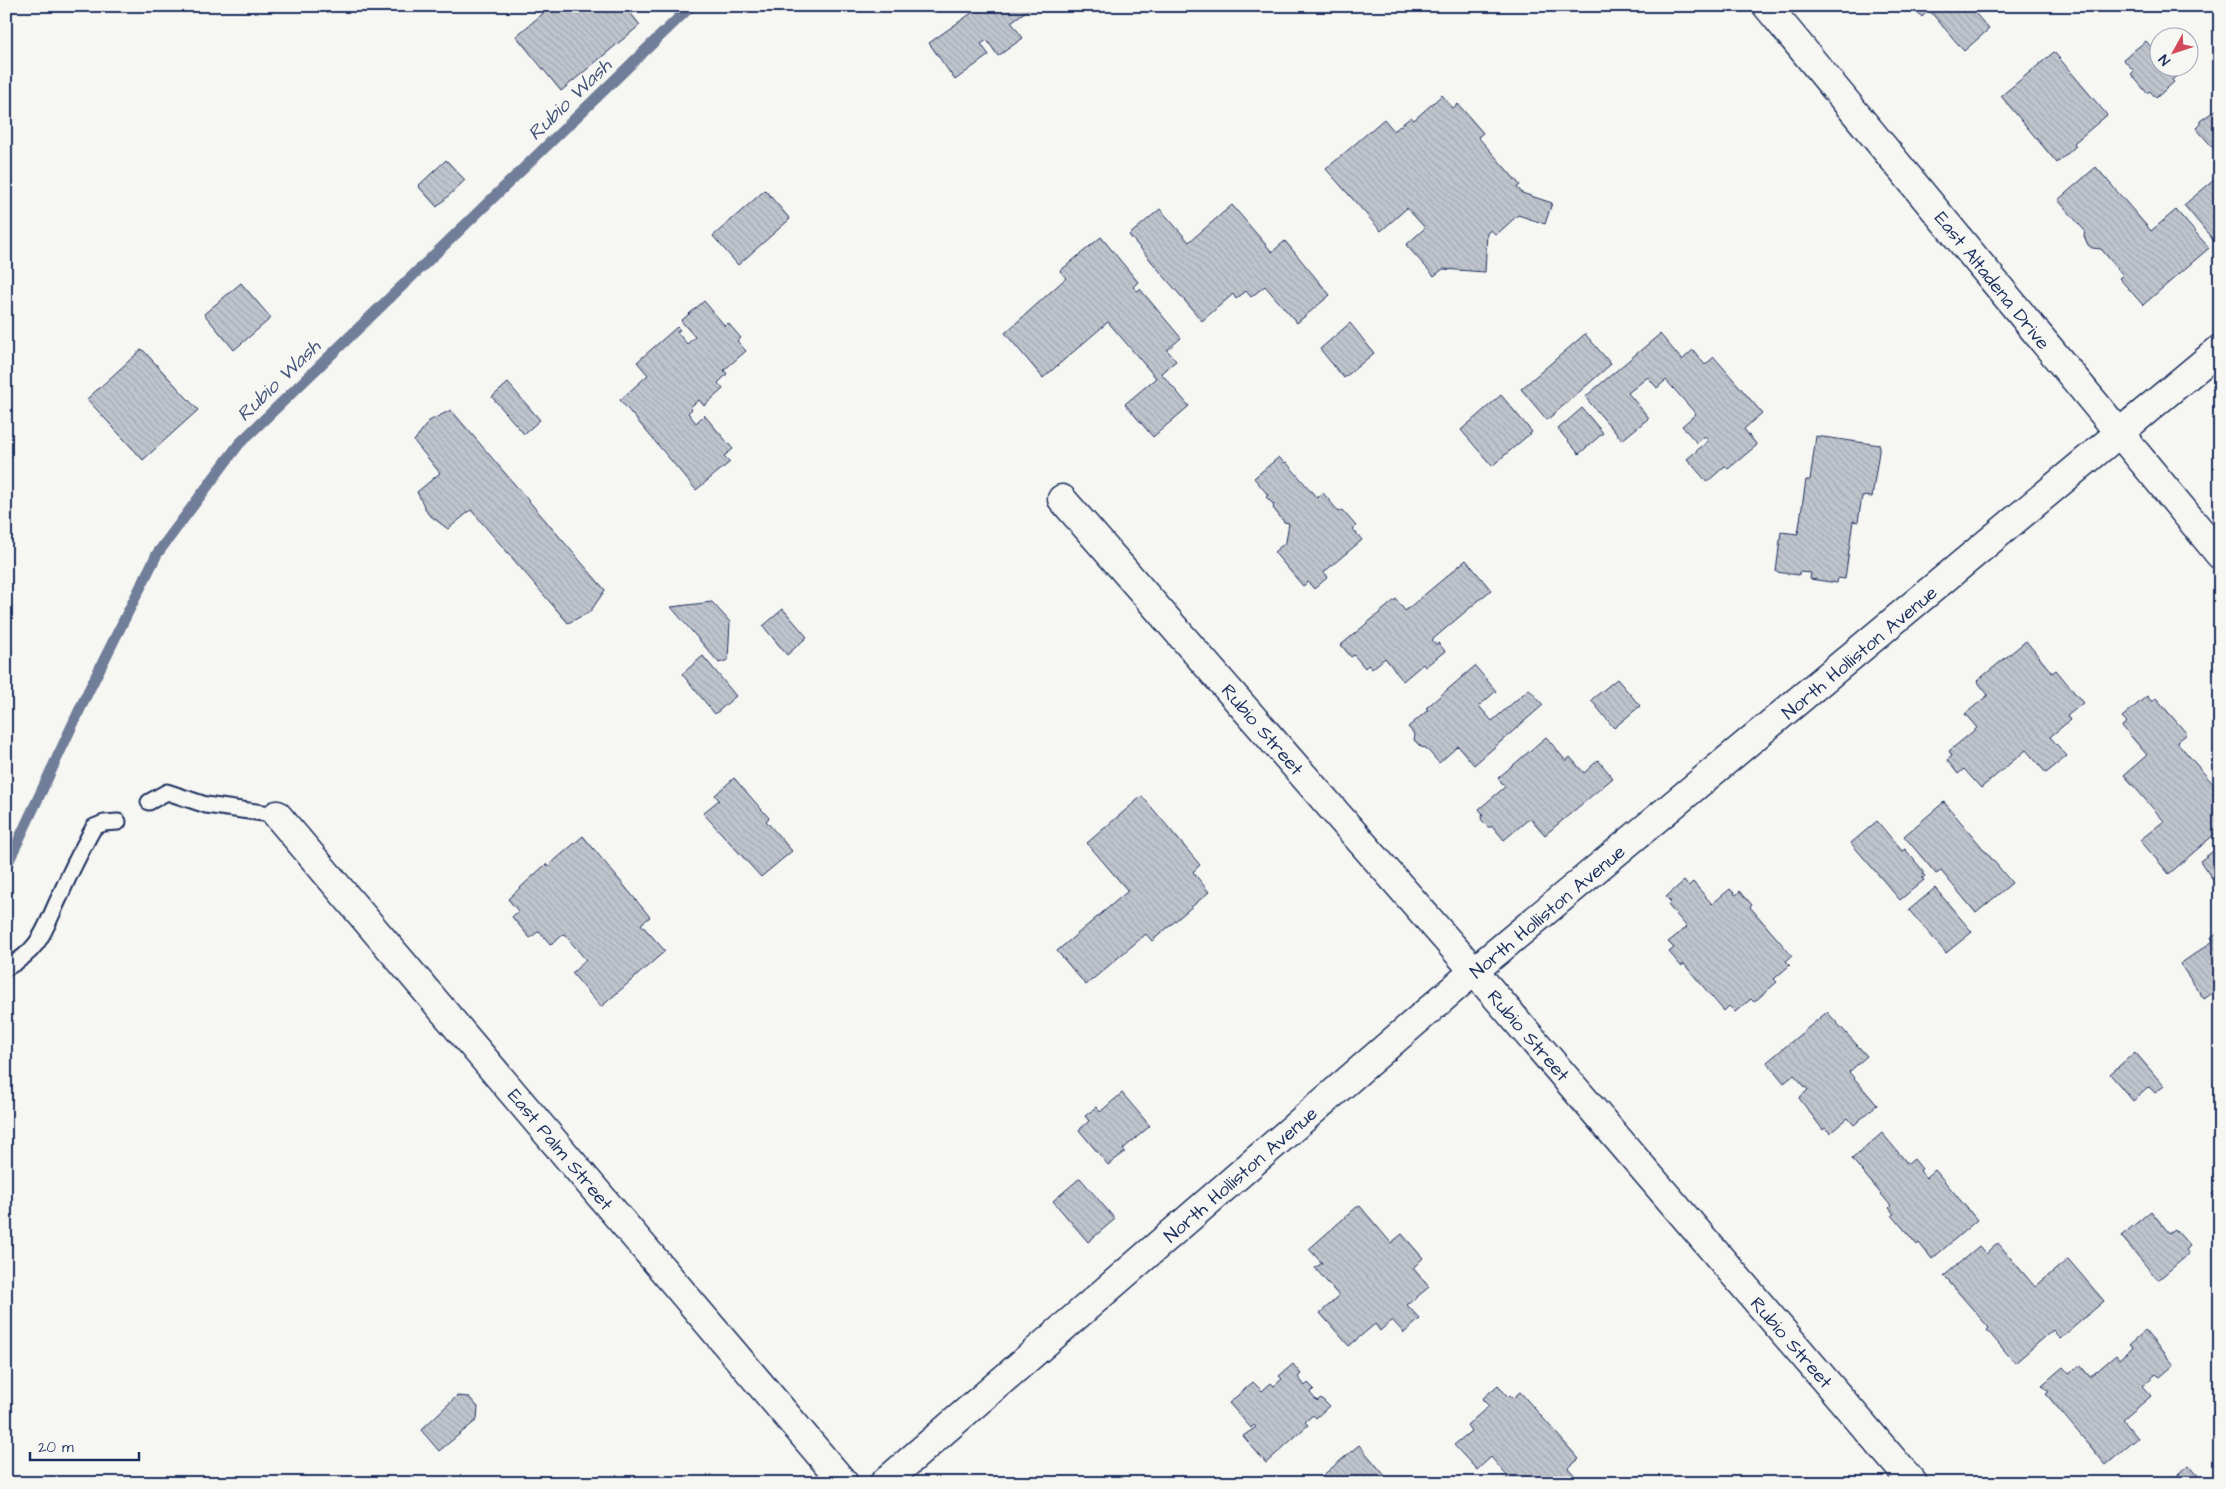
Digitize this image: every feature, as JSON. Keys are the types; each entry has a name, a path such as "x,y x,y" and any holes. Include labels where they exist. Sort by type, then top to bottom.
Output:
{"street":[{"name":"East Altadena Drive","path":"1767,6 2220,555"},
{"name":"North Holliston Avenue","path":"884,1483 1474,971 2220,349"},
{"name":"Rubio Street","path":"1062,499 1474,971 1913,1483"},
{"name":"East Palm Street","path":"277,815 844,1483"}],"lane":[{"path":"150,802 167,792 206,806 277,815"},
{"path":"6,968 22,960 44,933 58,898 94,827 104,823 118,822"}],"building":[{"path":"552,6 625,6 640,25 561,91 516,36"},
{"path":"969,6 1033,6 1011,22 1023,38 998,56 987,40 981,44 989,55 955,80 929,43 973,12"},
{"path":"1912,6 1969,6 1989,29 1964,51 1929,10 1922,17"},
{"path":"2146,41 2148,43 2148,78 2174,78 2172,80 2174,82 2156,98 2150,91 2147,93 2131,74 2134,71 2123,59"},
{"path":"2054,52 2107,115 2074,143 2076,146 2057,163 2001,96"},
{"path":"1442,95 1453,108 1458,104 1483,133 1478,137 1520,185 1517,187 1522,193 1552,203 1545,224 1518,215 1496,235 1491,230 1487,233 1485,272 1443,269 1434,276 1406,245 1425,228 1407,208 1381,231 1326,169 1384,119 1394,131 1411,117 1414,120"},
{"path":"2220,107 2220,156 2196,128 2200,121"},
{"path":"446,160 465,180 437,207 418,186"},
{"path":"2096,167 2151,231 2176,210 2209,248 2143,305 2119,278 2123,275 2101,249 2092,248 2088,245 2084,236 2085,231 2058,200"},
{"path":"2220,175 2220,238 2215,242 2184,205"},
{"path":"765,190 790,219 738,265 713,236"},
{"path":"1232,205 1272,252 1285,241 1330,295 1297,323 1265,286 1251,297 1246,291 1236,299 1233,294 1202,321 1129,235 1160,209 1189,242"},
{"path":"1101,237 1138,282 1133,287 1137,291 1140,289 1181,338 1167,350 1176,361 1161,373 1189,406 1153,437 1125,404 1156,378 1108,322 1043,378 1005,333 1066,278 1060,271"},
{"path":"241,283 271,318 234,350 204,314"},
{"path":"704,301 725,326 728,323 741,338 737,341 746,351 724,370 727,374 718,383 723,389 704,406 699,400 690,407 692,409 688,413 696,423 704,415 733,449 724,456 730,462 696,490 620,400 648,375 637,362 677,327 680,330 677,332 687,344 695,337 681,321"},
{"path":"1350,323 1374,353 1344,378 1320,349"},
{"path":"1585,334 1611,364 1547,420 1521,389"},
{"path":"1660,334 1682,360 1693,350 1705,365 1714,357 1762,413 1744,429 1757,445 1728,469 1725,466 1707,482 1687,459 1708,441 1705,436 1697,443 1682,426 1696,414 1666,380 1657,388 1648,377 1628,393 1649,418 1622,440 1585,397"},
{"path":"142,349 198,410 143,460 87,399"},
{"path":"508,383 540,420 524,434 492,397"},
{"path":"1501,395 1532,432 1492,466 1461,430"},
{"path":"1582,408 1603,433 1579,454 1558,429"},
{"path":"451,410 605,590 590,612 568,623 471,510 448,529 428,514 417,492 440,473 414,441 429,421"},
{"path":"1816,436 1880,445 1872,497 1862,496 1858,522 1853,521 1845,579 1838,578 1837,583 1810,579 1811,573 1799,572 1799,575 1776,572 1781,532 1798,534 1806,480 1810,480"},
{"path":"1279,457 1284,463 1286,462 1317,498 1323,493 1339,512 1342,510 1356,526 1353,529 1362,540 1324,572 1328,577 1314,589 1308,582 1303,586 1274,552 1287,541 1289,523 1284,522 1273,508 1274,505 1266,497 1268,495 1254,478"},
{"path":"1466,560 1491,590 1432,640 1436,645 1438,643 1445,651 1425,667 1423,664 1403,681 1385,658 1372,669 1368,665 1365,668 1354,655 1351,657 1341,645 1396,599 1405,611"},
{"path":"712,602 730,622 728,660 719,663 671,607"},
{"path":"783,609 807,637 787,655 763,626"},
{"path":"2026,641 2052,673 2056,670 2083,703 2067,716 2070,720 2050,737 2067,756 2046,773 2026,750 1981,788 1964,769 1958,774 1947,760 1952,756 1949,751 1977,728 1965,714 1988,695 1977,681"},
{"path":"703,656 736,696 715,714 682,674"},
{"path":"1475,666 1496,691 1479,706 1492,721 1529,689 1543,705 1474,765 1458,746 1439,763 1426,748 1421,747 1414,740 1415,735 1408,727 1428,710 1426,708"},
{"path":"1617,679 1640,706 1614,728 1591,700"},
{"path":"2147,696 2152,702 2156,698 2187,734 2177,742 2220,792 2220,833 2217,832 2169,874 2140,840 2164,821 2124,775 2147,755 2122,726 2127,722 2122,717"},
{"path":"1546,737 1566,761 1570,757 1584,773 1598,760 1613,778 1545,835 1530,818 1504,840 1493,827 1488,827 1481,819 1483,814 1479,809 1505,787 1498,778"},
{"path":"734,778 769,818 766,821 792,851 761,877 703,813 719,800 715,795"},
{"path":"1142,796 1200,865 1193,872 1209,892 1152,941 1146,934 1086,985 1057,951 1128,891 1087,843"},
{"path":"1944,802 2012,883 1976,913 1941,871 1936,874 1904,836"},
{"path":"1877,821 1902,851 1905,849 1924,872 1925,876 1922,878 1924,880 1900,900 1851,843"},
{"path":"583,836 650,917 641,924 665,951 601,1007 572,973 586,960 564,934 551,945 539,931 530,938 512,917 518,911 508,899 546,864 548,866"},
{"path":"2220,846 2220,890 2200,861"},
{"path":"1684,881 1688,886 1693,882 1712,904 1730,889 1736,895 1740,891 1752,905 1750,907 1792,956 1786,961 1790,965 1774,979 1777,982 1754,1002 1751,999 1735,1012 1729,1006 1724,1011 1684,964 1681,966 1669,952 1674,948 1668,942 1687,927 1668,905 1671,902 1666,897"},
{"path":"1935,888 1972,932 1946,953 1909,910"},
{"path":"2220,932 2220,988 2204,999 2180,964 2213,941 2211,938"},
{"path":"1827,1012 1867,1056 1849,1072 1877,1105 1854,1125 1848,1118 1830,1133 1825,1128 1823,1130 1799,1098 1808,1090 1794,1075 1784,1083 1767,1062"},
{"path":"2135,1052 2164,1086 2155,1093 2149,1087 2133,1101 2110,1074"},
{"path":"1122,1093 1150,1126 1123,1149 1125,1152 1108,1165 1079,1130 1089,1121 1085,1116 1096,1107 1100,1112"},
{"path":"1882,1133 1908,1164 1914,1159 1926,1178 1935,1170 1977,1220 1932,1259 1919,1243 1917,1245 1892,1215 1894,1214 1889,1208 1891,1206 1852,1159"},
{"path":"1080,1178 1115,1219 1088,1242 1053,1201"},
{"path":"2220,1181 2220,1203 2212,1194 2217,1189 2214,1186"},
{"path":"1359,1205 1391,1243 1402,1234 1423,1258 1413,1268 1429,1287 1407,1305 1420,1319 1404,1333 1392,1320 1380,1331 1375,1324 1349,1346 1320,1313 1339,1296 1315,1268 1322,1263 1309,1249"},
{"path":"2151,1211 2169,1233 2175,1229 2190,1246 2186,1250 2189,1254 2158,1280 2121,1236"},
{"path":"1998,1243 2035,1287 2068,1259 2104,1301 2060,1339 2053,1330 2015,1363 1987,1330 1989,1328 1944,1276 1979,1246 1986,1254"},
{"path":"2145,1331 2174,1365 2160,1377 2156,1374 2142,1386 2151,1396 2123,1420 2138,1438 2106,1465 2046,1394 2049,1392 2042,1385 2063,1367 2069,1374 2080,1365 2090,1377 2116,1355 2119,1359 2133,1347 2130,1344"},
{"path":"1293,1364 1301,1374 1298,1377 1305,1386 1308,1383 1314,1389 1310,1393 1317,1401 1321,1398 1329,1406 1316,1418 1313,1415 1305,1422 1308,1425 1266,1463 1243,1436 1256,1427 1254,1425 1251,1428 1229,1403 1253,1382 1262,1391 1271,1383 1274,1386 1282,1379 1279,1376"},
{"path":"1498,1385 1508,1397 1510,1395 1513,1398 1520,1392 1579,1459 1568,1468 1580,1481 1578,1483 1502,1483 1508,1477 1491,1457 1477,1470 1454,1445 1471,1431 1467,1425 1489,1406 1482,1399"},
{"path":"457,1396 469,1397 478,1407 477,1420 439,1451 421,1430"},
{"path":"1359,1445 1391,1483 1324,1483 1321,1477"},
{"path":"2189,1465 2204,1483 2169,1483"}],"waterway":[{"name":"Rubio Wash","path":"6,867 86,696 157,554 239,444 691,6"}]}
